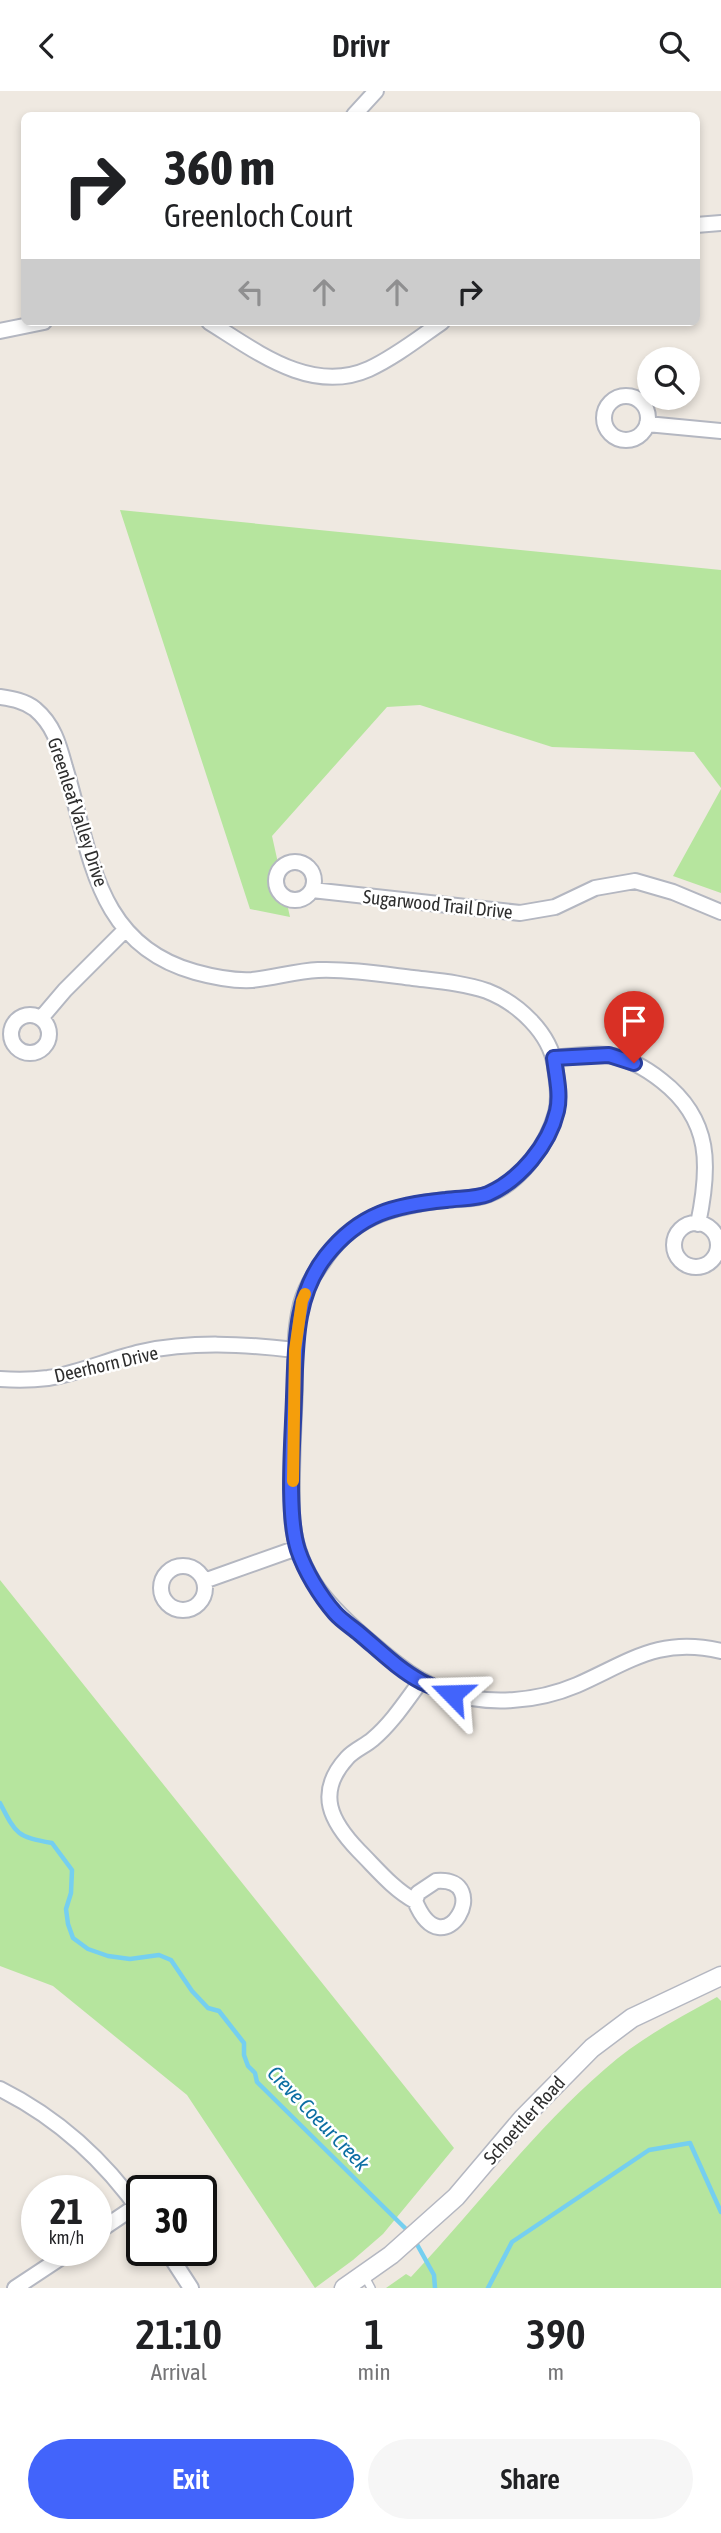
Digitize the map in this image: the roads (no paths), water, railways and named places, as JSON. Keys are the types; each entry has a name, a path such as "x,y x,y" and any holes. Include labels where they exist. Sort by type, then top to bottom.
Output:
{"street":[{"path":"357,112 376,91"},
{"path":"700,225 721,223"},
{"path":"0,331 24,326"},
{"path":"216,326 295,371 315,377 342,376 368,369 436,326"},
{"path":"647,424 721,431"},
{"name":"Greenleaf Valley Drive","path":"0,697 18,700 34,708 58,739 93,874 125,930 143,946 184,969 225,979 250,980 313,970 350,971 456,983 486,991 519,1008 540,1033 554,1058 557,1109 550,1129 528,1163 508,1183 486,1195 384,1210 352,1229 326,1257 302,1301 295,1350 292,1519 297,1548 309,1576 335,1613 421,1681 452,1694 499,1701 536,1698 575,1686 623,1661 667,1647 702,1647 721,1651"},
{"name":"Sugarwood Trail Drive","path":"312,890 520,913 555,907 595,888 635,881 673,892 721,912"},
{"path":"42,1017 125,930"},
{"path":"554,1058 609,1055 634,1063 653,1073 688,1107 702,1139 705,1160 706,1184 698,1224"},
{"name":"Deerhorn Drive","path":"0,1379 48,1378 143,1352 177,1348 230,1345 295,1350"},
{"path":"204,1581 297,1548"},
{"path":"415,1901 394,1887 349,1840 336,1823 330,1808 330,1791 335,1772 348,1756 372,1740 421,1681"},
{"name":"Schoettler Road","path":"344,2288 366,2279 456,2197 523,2118 592,2048 632,2018 721,1976"},
{"path":"0,2089 61,2127 99,2160 126,2194"},
{"path":"15,2288 48,2266"},
{"path":"177,2266 191,2288"}],"waterway":[{"name":"Creve Coeur Creek","path":"0,1803 14,1828 31,1839 52,1843 72,1870 71,1893 66,1909 73,1938 88,1949 108,1956 130,1959 159,1955 171,1960 192,1991 208,2008 219,2011 244,2043 244,2055 248,2066 255,2073 257,2082 409,2232"},
{"name":"Creve Coeur Creek","path":"488,2288 512,2242 649,2150 690,2143 721,2212"},
{"name":"Creve Coeur Creek","path":"414,2239 434,2275 435,2288"}]}
